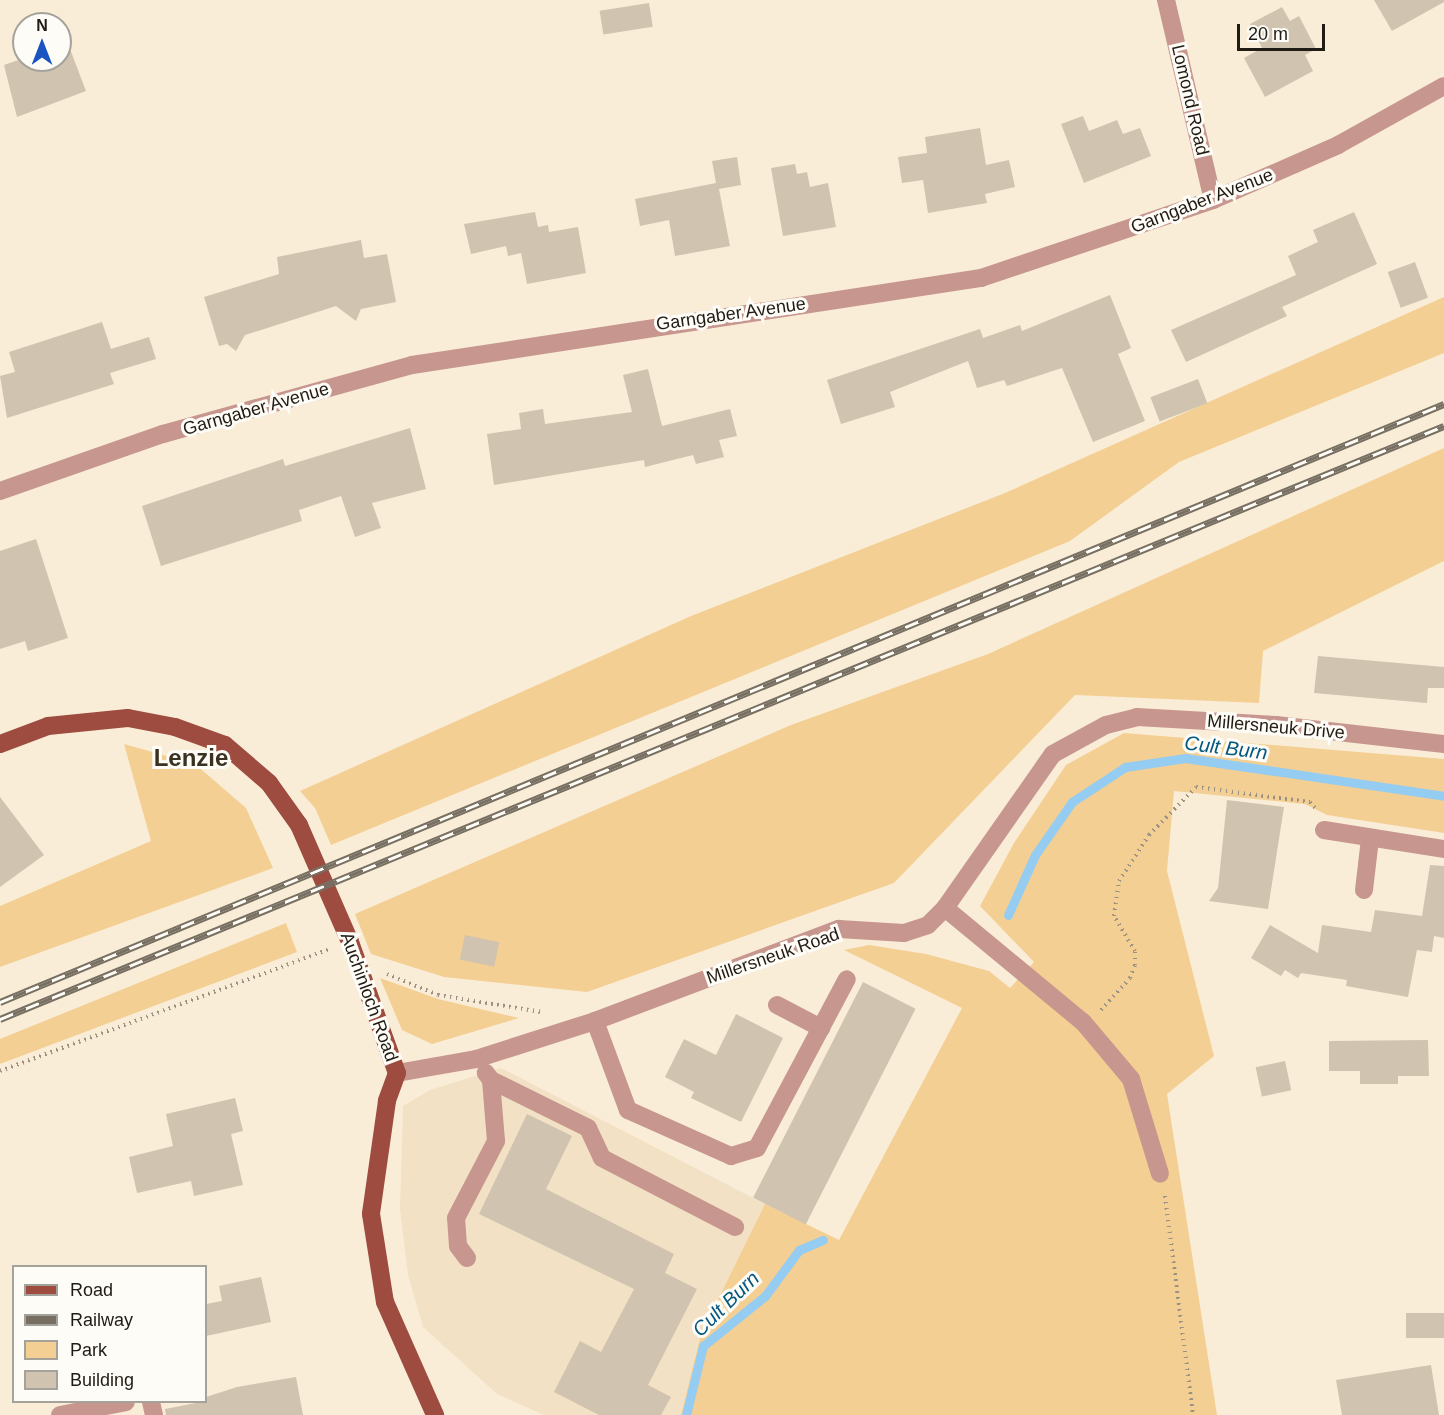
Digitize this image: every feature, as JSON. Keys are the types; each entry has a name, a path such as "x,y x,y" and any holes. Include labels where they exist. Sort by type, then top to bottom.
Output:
{"main road":[{"name":"Auchinloch Road","path":"0,744 48,726 128,718 176,727 225,745 269,783 299,825 350,942 397,1072 387,1101 371,1214 385,1302 435,1415"}],"street":[{"name":"Lomond Road","path":"1166,0 1213,200"},
{"name":"Garngaber Avenue","path":"0,491 163,434 412,365 981,278 1213,200 1338,145 1444,86"},
{"name":"Millersneuk Drive","path":"945,908 1053,754 1106,725 1148,718 1276,725 1444,744"},
{"path":"1324,830 1444,849"},
{"path":"1364,890 1370,838"},
{"name":"Millersneuk Road","path":"397,1072 476,1059 595,1021 839,929 903,933 928,926 945,908"},
{"path":"945,908 1083,1022 1131,1079 1160,1174"},
{"path":"595,1021 628,1110 731,1156 757,1148 847,979"},
{"path":"777,1005 821,1028"},
{"path":"476,1059 491,1080 588,1128 602,1158 735,1227"},
{"path":"467,1258 458,1246 456,1218 496,1141 491,1080"},
{"path":"60,1415 117,1403"}],"path":[{"path":"1083,1022 1110,1004 1135,965 1135,951 1114,916 1119,880 1149,835 1196,787 1310,802 1325,819 1324,830"},
{"path":"0,1071 350,942"},
{"path":"360,972 373,969 438,994 550,1013"},
{"path":"1160,1174 1172,1232 1193,1415"}],"shaded area":[{"path":"501,1068 765,1204 701,1334 681,1415 544,1415 497,1394 423,1327 408,1275 400,1209 403,1106 430,1090"}],"green space":[{"path":"1444,297 1444,353 1179,462 1070,541 331,845 315,808 300,791 691,616 1005,493"},
{"path":"1444,448 1444,561 1263,651 1259,703 1075,695 894,883 587,992 444,977 371,954 355,914 791,725 988,654"},
{"path":"1124,733 1444,759 1444,833 1327,815 1305,804 1174,791 1167,871 1214,1056 1167,1094 1217,1415 681,1415 701,1334 765,1204 839,1240 962,1008 844,950 869,945 926,954 989,971 1010,988 1034,962 980,906 1014,843 1066,765"},
{"path":"124,744 195,764 246,808 273,868 0,967 0,906 151,841"},
{"path":"286,923 297,952 0,1064 0,1039"},
{"path":"380,978 438,999 519,1018 432,1044 402,1030"}],"building":[{"path":"1374,0 1444,0 1444,2 1392,31"},
{"path":"649,3 653,27 603,35 600,11"},
{"path":"1282,7 1290,21 1299,16 1316,49 1305,55 1313,71 1265,97 1244,58 1262,48 1250,24"},
{"path":"72,54 86,91 17,117 4,65 12,62 12,72 72,72"},
{"path":"1083,116 1089,131 1117,120 1123,134 1140,128 1151,156 1084,183 1061,124"},
{"path":"980,128 986,165 1009,160 1015,187 985,194 987,203 928,213 923,180 902,183 898,157 927,153 925,137"},
{"path":"737,157 741,185 719,189 730,246 675,256 669,220 640,226 635,199 716,183 712,161"},
{"path":"795,164 797,174 807,172 810,187 828,183 836,227 783,236 771,168"},
{"path":"535,212 538,227 548,225 549,232 578,227 586,273 527,284 521,253 508,256 506,246 471,254 464,224"},
{"path":"1354,212 1377,264 1282,307 1287,316 1186,362 1171,330 1296,275 1288,256 1318,242 1313,230"},
{"path":"361,240 364,258 387,254 396,302 361,309 356,321 336,306 245,335 236,351 227,344 219,346 204,297 279,274 277,257"},
{"path":"1415,262 1428,298 1401,308 1388,272"},
{"path":"1110,295 1131,348 1118,354 1145,421 1093,442 1062,368 1007,386 1004,380 977,388 968,361 890,392 895,407 841,424 827,380 980,329 983,338 1020,325 1022,331"},
{"path":"102,322 111,349 149,337 156,359 110,373 114,384 7,418 0,376 15,372 9,352"},
{"path":"648,369 662,426 730,409 737,436 719,440 724,457 696,464 693,455 645,467 644,460 494,485 487,434 521,429 519,413 543,409 545,424 632,412 623,375"},
{"path":"1198,379 1207,403 1160,422 1150,397"},
{"path":"410,428 426,489 372,503 381,528 355,537 341,496 299,510 302,521 161,566 142,506 283,459 285,466"},
{"path":"36,539 68,638 28,651 25,641 0,649 0,551"},
{"path":"1318,656 1444,667 1444,688 1428,688 1427,703 1314,693"},
{"path":"0,797 44,855 0,887"},
{"path":"1227,800 1284,807 1268,909 1209,901 1218,888"},
{"path":"1430,865 1444,866 1444,938 1434,936 1432,952 1417,950 1408,997 1346,986 1347,980 1301,973 1298,978 1285,970 1281,976 1251,958 1270,925 1318,953 1322,925 1371,932 1375,910 1422,916"},
{"path":"465,935 499,942 494,967 460,959"},
{"path":"863,982 916,1009 806,1224 753,1198"},
{"path":"736,1014 783,1038 741,1122 691,1098 694,1092 665,1077 684,1039 716,1055"},
{"path":"1428,1040 1429,1076 1398,1076 1398,1084 1360,1084 1360,1071 1329,1071 1329,1041"},
{"path":"1285,1061 1291,1090 1262,1097 1256,1067"},
{"path":"235,1098 243,1131 231,1134 243,1185 194,1196 191,1181 137,1193 129,1157 173,1146 166,1114"},
{"path":"527,1114 572,1136 546,1189 674,1254 665,1273 697,1289 648,1385 671,1397 661,1415 599,1415 554,1392 580,1341 601,1352 634,1289 479,1214"},
{"path":"261,1277 271,1322 207,1336 207,1304 222,1301 219,1286"},
{"path":"1406,1313 1444,1313 1444,1338 1406,1338"},
{"path":"1431,1365 1439,1415 1342,1415 1336,1380"},
{"path":"296,1377 303,1415 166,1415 165,1409 207,1403 207,1397 237,1387"}],"waterway":[{"name":"Cult Burn","path":"1008,915 1035,855 1072,802 1125,767 1185,758 1444,796"},
{"name":"Cult Burn","path":"686,1415 703,1346 765,1296 799,1250 823,1240"}],"railway":[{"path":"0,1002 1444,404"},
{"path":"0,1019 1444,426"}],"district":[{"name":"Lenzie","path":"191,758"}]}
